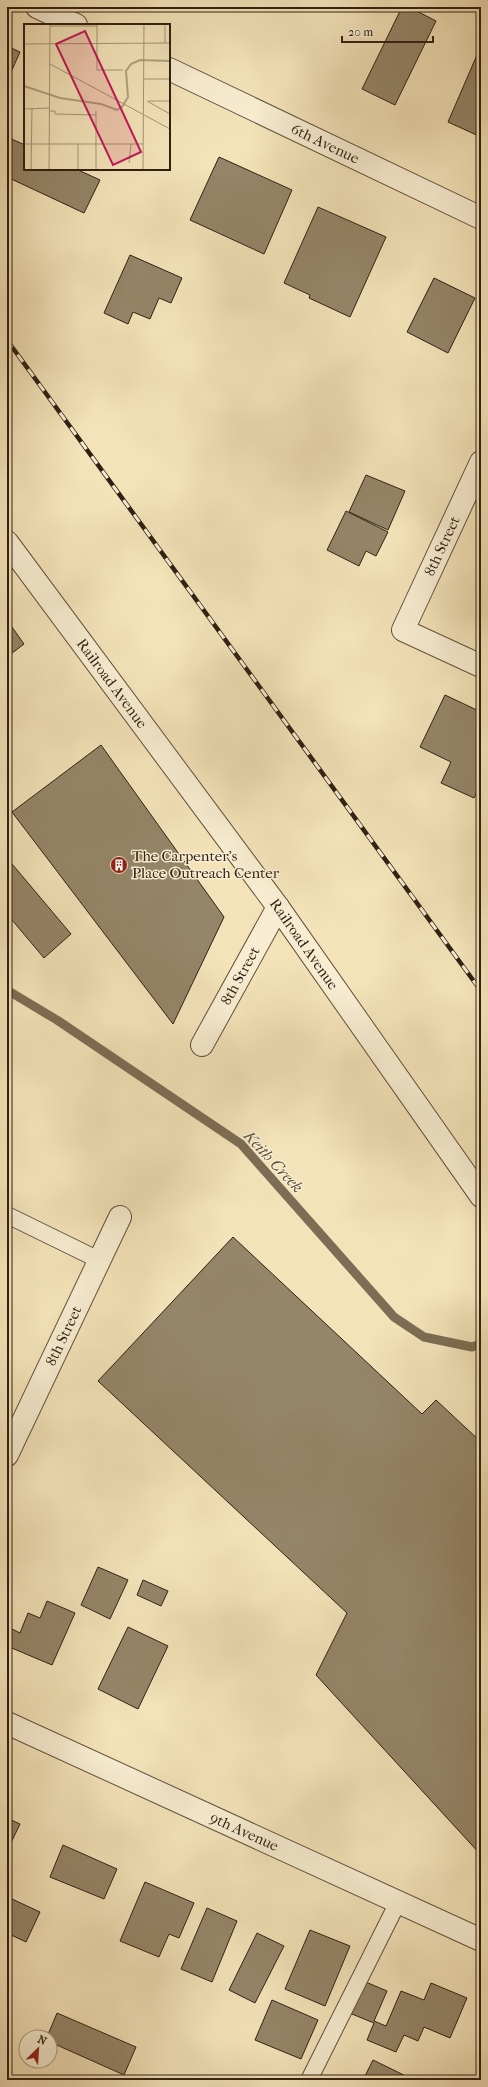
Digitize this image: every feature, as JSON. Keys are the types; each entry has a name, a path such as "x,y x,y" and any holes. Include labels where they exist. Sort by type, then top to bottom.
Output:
{"street":[{"path":"37,7 74,24"},
{"name":"6th Avenue","path":"170,69 481,218"},
{"name":"8th Street","path":"481,462 403,630 481,666"},
{"name":"Railroad Avenue","path":"7,542 278,907 481,1196"},
{"name":"8th Street","path":"202,1045 278,907"},
{"name":"8th Street","path":"7,1455 120,1217"},
{"name":"9th Avenue","path":"7,1723 481,1940"}],"lane":[{"path":"7,1216 99,1260"},
{"path":"309,2080 398,1902"}],"building":[{"path":"402,7 409,7 436,21 395,105 362,89"},
{"path":"7,46 20,52 7,81"},
{"path":"480,48 481,49 481,137 448,122"},
{"path":"7,137 24,145 24,170 78,170 100,180 84,213 7,177"},
{"path":"219,157 292,190 264,254 190,220"},
{"path":"318,207 386,237 350,317 309,298 310,295 284,283"},
{"path":"130,255 182,278 171,303 159,298 150,319 133,312 128,324 104,313"},
{"path":"434,278 475,298 448,353 407,332"},
{"path":"366,475 405,491 388,530 349,512"},
{"path":"346,511 388,532 376,556 366,551 359,566 327,550"},
{"path":"7,620 24,644 7,657"},
{"path":"445,695 481,712 481,785 474,798 441,783 451,762 420,747"},
{"name":"The Carpenter's Place Outreach Center","path":"101,745 224,917 173,1024 12,812"},
{"path":"7,858 71,934 44,958 7,914"},
{"path":"233,1237 422,1414 436,1400 481,1442 481,1855 316,1675 347,1613 98,1381"},
{"path":"98,1567 128,1580 110,1619 81,1605"},
{"path":"143,1580 168,1591 161,1606 137,1595"},
{"path":"47,1601 75,1613 52,1665 7,1646 7,1639 12,1629 20,1633 28,1613 40,1618"},
{"path":"128,1627 168,1646 138,1709 98,1689"},
{"path":"7,1818 20,1824 7,1851"},
{"path":"63,1845 117,1869 104,1899 50,1877"},
{"path":"145,1882 194,1903 179,1938 169,1934 159,1957 120,1941"},
{"path":"12,1899 40,1912 26,1942 7,1933 7,1911"},
{"path":"207,1908 237,1921 212,1982 181,1969"},
{"path":"310,1930 350,1946 325,2006 285,1989"},
{"path":"257,1933 284,1946 255,2003 229,1990"},
{"path":"361,1980 387,1991 374,2021 386,2026 401,1991 424,2000 431,1983 467,1998 450,2038 424,2027 418,2041 404,2035 396,2052 367,2040 374,2023 347,2012"},
{"path":"272,2000 318,2020 301,2059 255,2040"},
{"path":"57,2013 136,2047 124,2075 58,2046 58,2029 50,2029"},
{"path":"373,2060 414,2080 363,2080"}],"waterway":[{"name":"Keith Creek","path":"7,990 57,1020 241,1144 394,1317 424,1337 472,1347 481,1344"}],"railway":[{"path":"7,340 481,991"}],"place":[{"name":"The Carpenter's Place Outreach Center","path":"119,865"}]}
